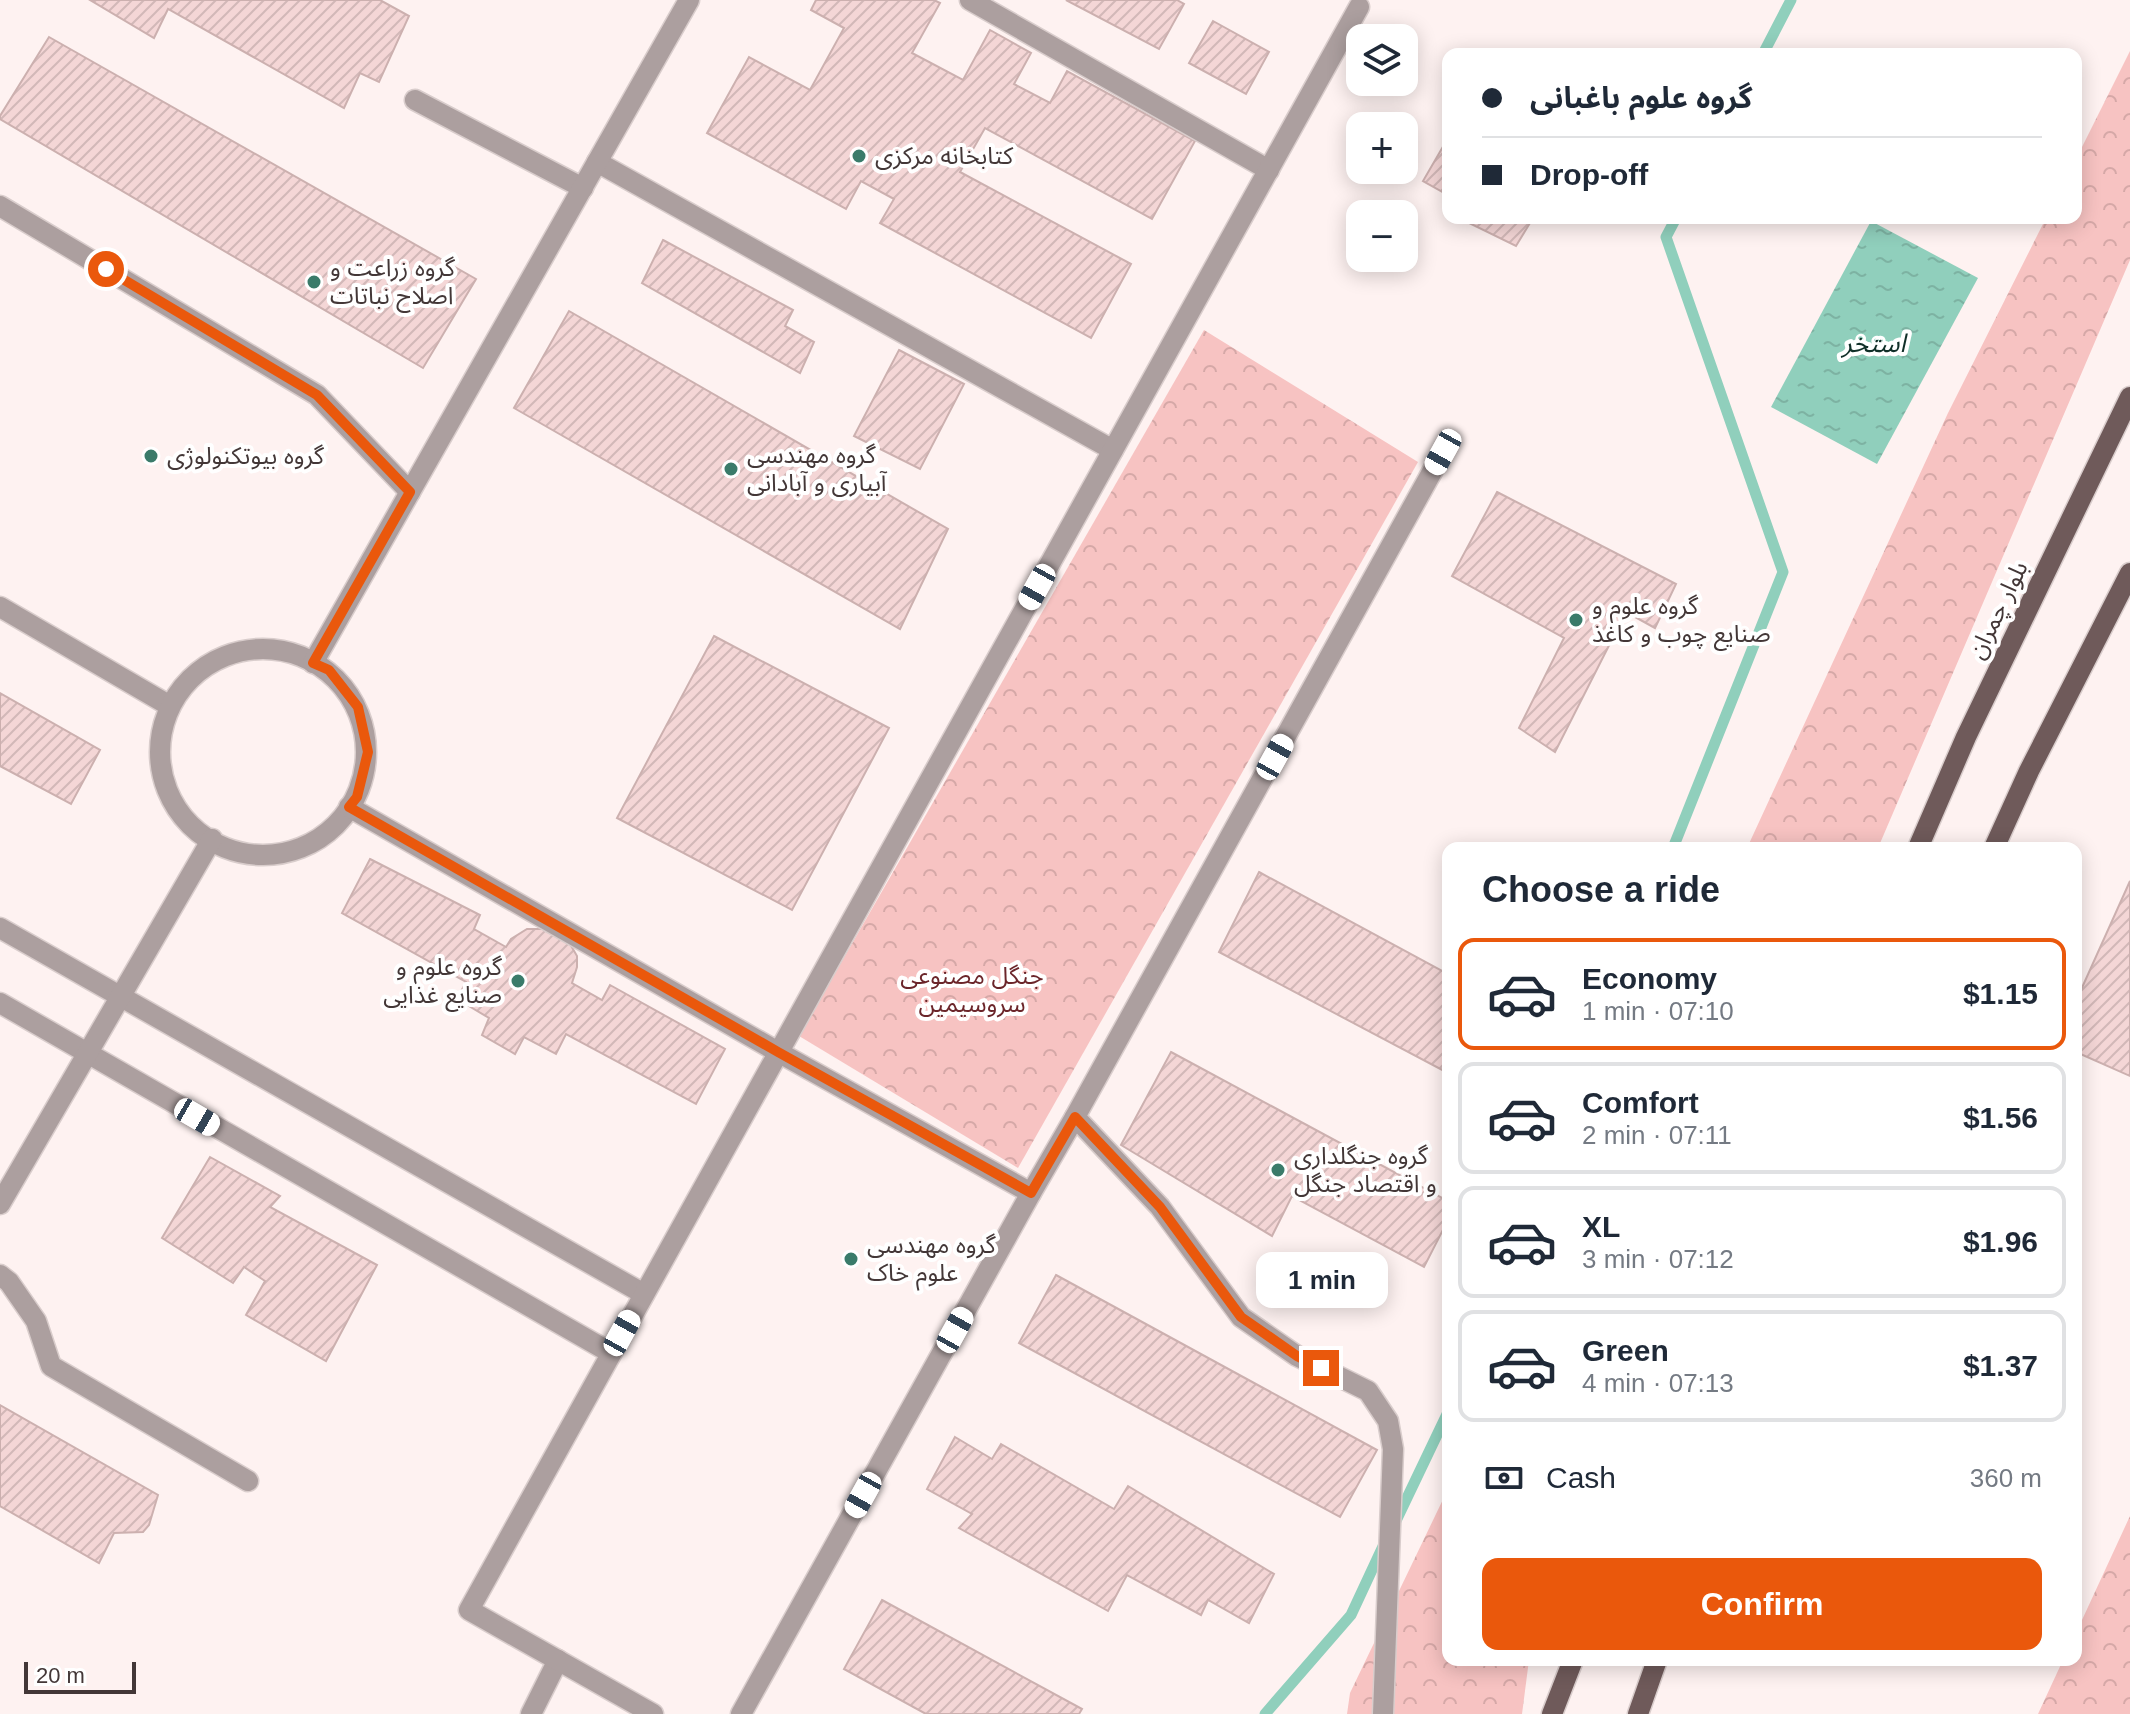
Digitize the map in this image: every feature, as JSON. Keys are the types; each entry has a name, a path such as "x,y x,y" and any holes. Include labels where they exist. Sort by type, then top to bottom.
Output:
{"main road":[{"name":"بلوار چمران","path":"1921,842 1966,737 2130,397"},
{"path":"1997,842 2029,771 2130,573"},
{"path":"1552,1714 1571,1666"},
{"path":"1638,1714 1655,1666"}],"street":[{"path":"313,663 689,0"},
{"path":"970,0 1269,170"},
{"path":"653,1714 469,1610 1359,7"},
{"path":"415,100 583,188"},
{"path":"597,162 1113,450"},
{"path":"0,206 317,395 410,492"},
{"path":"741,1714 1443,452"},
{"path":"0,607 170,706"},
{"path":"241,650 287,650 313,663 329,670 358,707 368,752 357,797 328,833 286,853 240,853 198,833 169,796 159,751 170,706 199,670 241,650"},
{"path":"349,807 1031,1193"},
{"path":"0,1204 212,839"},
{"path":"0,928 644,1294"},
{"path":"0,1003 611,1353"},
{"path":"1075,1117 1160,1207 1241,1317 1297,1356 1368,1391 1388,1421 1393,1449 1383,1714"},
{"path":"0,1275 9,1282 36,1321 51,1366 248,1481"},
{"path":"531,1714 558,1660"}],"green space":[{"path":"2130,51 2130,260 1881,842 1750,842 1948,413 2043,224 2082,224 2082,147"},
{"name":"جنگل مصنوعی سروسیمین","path":"1204,330 1418,462 1018,1168 799,1036"},
{"path":"1442,1501 1442,1666 1528,1666 1522,1714 1347,1714 1350,1693"},
{"path":"2130,1516 2130,1714 2038,1714 2060,1666 2082,1666 2082,1620"}],"water":[{"name":"استخر","path":"1869,224 1877,224 1978,278 1877,464 1771,407"}],"building":[{"path":"90,0 380,0 409,16 379,82 360,73 344,108 168,9 154,38"},
{"name":"کتابخانه مرکزی","path":"816,0 934,0 940,3 912,53 963,80 990,30 1031,53 1014,84 1050,103 1067,71 1195,141 1152,219 985,128 960,172 1131,264 1091,338 880,223 894,199 861,181 846,209 707,133 749,57 810,90 844,28 811,10"},
{"path":"1066,0 1177,0 1184,4 1159,49"},
{"path":"1213,21 1269,52 1246,94 1189,63"},
{"path":"49,37 476,279 423,368 0,119"},
{"path":"1442,148 1442,192 1423,181"},
{"path":"1471,224 1529,224 1516,246"},
{"path":"663,240 793,310 785,326 814,342 800,373 642,283"},
{"name":"گروه مهندسی آبیاری و آبادانی","path":"569,311 948,529 900,629 514,408"},
{"path":"899,350 964,384 920,469 854,436"},
{"name":"گروه علوم و صنایع چوب و کاغذ","path":"1497,492 1676,584 1655,628 1626,612 1555,752 1519,728 1564,638 1452,576"},
{"path":"714,636 889,728 792,910 617,818"},
{"path":"0,693 100,750 71,804 0,766"},
{"name":"گروه علوم و صنایع غذایی","path":"370,859 480,915 474,929 506,947 511,939 527,929 543,929 570,944 577,956 572,983 602,1000 610,985 725,1049 696,1104 566,1034 556,1054 524,1037 515,1054 482,1035 489,1018 457,999 466,982 342,913"},
{"path":"1259,872 1442,971 1442,1070 1219,952"},
{"path":"2130,881 2130,1076 2082,1055 2082,988"},
{"name":"گروه جنگلداری و اقتصاد جنگل","path":"1171,1052 1442,1198 1442,1232 1424,1267 1292,1196 1272,1236 1121,1145"},
{"path":"210,1157 280,1196 270,1207 377,1265 326,1361 246,1315 265,1281 244,1267 233,1283 162,1238"},
{"path":"1056,1275 1377,1450 1340,1517 1019,1343"},
{"path":"0,1405 158,1495 149,1525 143,1532 114,1533 99,1563 0,1506"},
{"path":"955,1437 992,1459 1001,1444 1114,1509 1128,1486 1274,1574 1249,1623 1208,1600 1201,1615 1127,1575 1108,1611 959,1528 972,1514 927,1489"},
{"path":"882,1600 1082,1709 1079,1714 926,1714 844,1669"}],"waterway":[{"path":"1766,48 1791,0"},
{"path":"1673,224 1666,237 1783,572 1675,842"},
{"path":"1395,1523 1442,1425"},
{"path":"1265,1714 1351,1615 1385,1542"}],"place":[{"name":"کتابخانه مرکزی","path":"859,156"},
{"name":"گروه زراعت و اصلاح نباتات","path":"314,282"},
{"name":"گروه بیوتکنولوژی","path":"151,456"},
{"name":"گروه مهندسی آبیاری و آبادانی","path":"731,469"},
{"name":"گروه علوم و صنایع چوب و کاغذ","path":"1576,620"},
{"name":"گروه علوم و صنایع غذایی","path":"518,981"},
{"name":"گروه جنگلداری و اقتصاد جنگل","path":"1278,1170"},
{"name":"گروه مهندسی علوم خاک","path":"851,1259"}],"route":[{"path":"106,269 317,395 410,492 313,663 329,670 358,707 368,752 357,797 349,807 1031,1193 1075,1117 1160,1207 1241,1317 1297,1356 1321,1368"}]}
